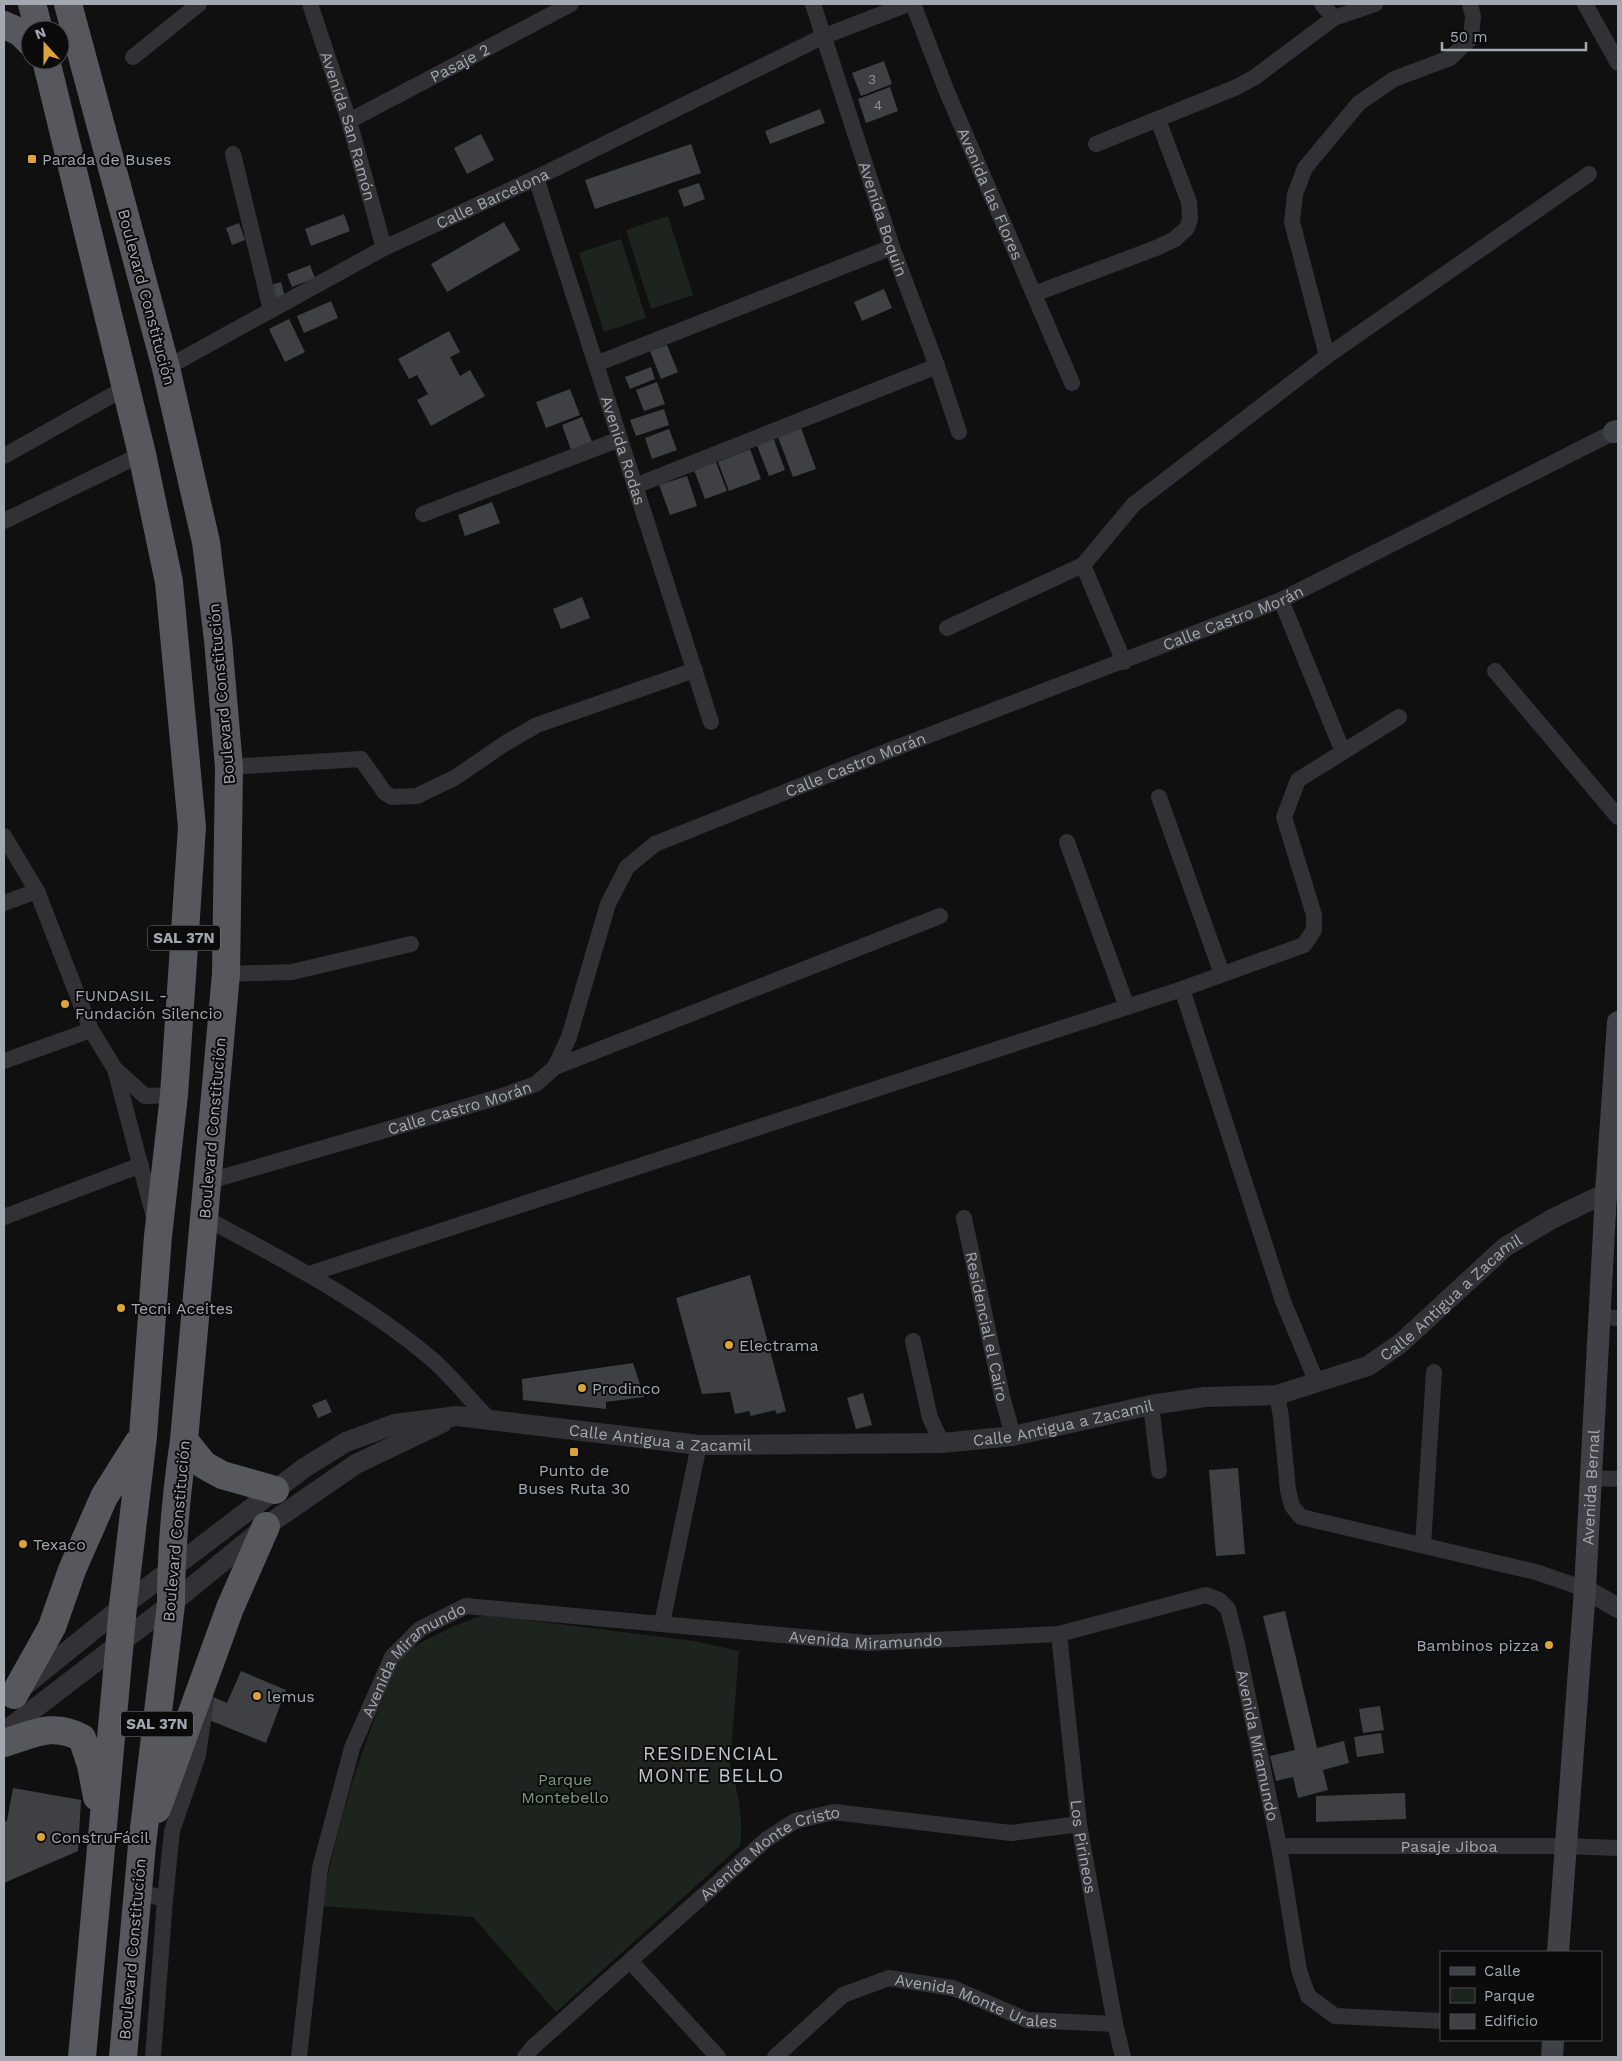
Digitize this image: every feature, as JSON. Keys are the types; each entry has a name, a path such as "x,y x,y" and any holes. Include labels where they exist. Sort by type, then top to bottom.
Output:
{"highway":[{"path":"32,4 36,20"},
{"name":"Boulevard Constitución","path":"68,4 166,368 206,542 218,640 229,767 226,974 184,1440 175,1503 171,1604 142,1845 122,2057"},
{"path":"76,4 79,42"},
{"path":"4,25 20,32"},
{"name":"SAL 37N","path":"48,70 142,454 169,582 192,827 174,1095 158,1236 143,1436 123,1606 82,2057"},
{"path":"9,1699 52,1626 72,1570 104,1497 143,1436"},
{"path":"184,1440 204,1465 222,1475 275,1490"},
{"path":"142,1845 167,1783 230,1608 266,1526"},
{"path":"4,1744 52,1729 68,1731 82,1738 91,1765 102,1828"}],"main road":[{"name":"Avenida Bernal","path":"1558,1951 1585,1589 1591,1478 1609,1318 1618,1022"},
{"path":"1552,2057 1553,2041"}],"street":[{"path":"133,57 199,4"},
{"name":"Avenida San Ramón","path":"310,4 349,122 384,248"},
{"name":"Pasaje 2","path":"349,122 571,4"},
{"name":"Avenida Boquin","path":"813,4 822,37 892,247 937,366 959,432"},
{"name":"Calle Barcelona","path":"166,368 384,248 536,178 822,37 908,4"},
{"name":"Avenida las Flores","path":"913,4 947,92 1072,383"},
{"path":"1322,4 1334,18"},
{"path":"1096,144 1237,87 1255,77 1334,18 1375,4"},
{"path":"1327,356 1292,222 1294,194 1305,168 1359,103 1394,79 1450,58 1471,38 1473,16 1470,4"},
{"path":"1585,4 1618,63"},
{"path":"1034,294 1156,248 1175,239 1187,228 1190,219 1189,202 1158,120"},
{"path":"233,154 271,310"},
{"path":"946,628 1083,565 1134,504 1327,356 1589,174"},
{"name":"Avenida Rodas","path":"536,178 712,722"},
{"path":"596,364 892,247"},
{"path":"635,486 937,366"},
{"path":"4,456 125,388"},
{"name":"Calle Castro Morán","path":"206,1182 498,1097 536,1084 555,1067 569,1037 608,904 628,867 655,844 892,749 1124,662 1281,600 1617,431"},
{"path":"423,514 620,439"},
{"path":"4,521 142,454"},
{"path":"1083,565 1124,662"},
{"path":"1281,600 1343,752"},
{"path":"229,767 361,759 385,793 392,797 417,796 456,777 504,744 537,725 695,670"},
{"path":"1496,671 1618,818"},
{"path":"309,1274 1182,989 1304,945 1314,930 1314,915 1284,817 1298,780 1400,717"},
{"path":"1159,797 1222,974"},
{"path":"4,836 37,891 91,1030 115,1069 158,1236"},
{"path":"1066,842 1127,1007"},
{"path":"4,903 37,891"},
{"path":"555,1067 940,916"},
{"path":"226,974 292,972 411,944"},
{"path":"1182,989 1283,1301 1317,1383"},
{"path":"4,1061 91,1030"},
{"path":"115,1069 145,1096 174,1095"},
{"path":"4,1217 141,1164"},
{"name":"Calle Antigua a Zacamil","path":"9,1699 171,1568 275,1490 346,1442 395,1424 457,1416 699,1445 942,1443 1013,1436 1151,1405 1205,1397 1277,1395 1368,1366 1401,1343 1505,1246 1552,1219 1612,1190"},
{"path":"205,1218 309,1274 393,1329 435,1362 489,1419"},
{"name":"Residencial el Cairo","path":"964,1218 1002,1396 1013,1436"},
{"path":"913,1341 930,1418 942,1443"},
{"path":"1423,1545 1434,1372"},
{"path":"1277,1395 1288,1490 1292,1506 1301,1517 1536,1572 1585,1589 1618,1608"},
{"path":"1151,1405 1159,1471"},
{"path":"4,1732 171,1604 266,1526 356,1464 457,1416"},
{"path":"662,1623 699,1445"},
{"path":"1591,1478 1618,1479"},
{"name":"Avenida Miramundo","path":"299,2057 320,1868 352,1748 392,1657 420,1629 466,1606 868,1643 1058,1634 1206,1595 1219,1600 1228,1609 1237,1644 1279,1846 1299,1970 1308,1996 1335,2016 1440,2021"},
{"name":"Los Pirineos","path":"1058,1634 1079,1824 1115,2024 1123,2057"},
{"path":"153,2057 172,1831 198,1755 206,1705 206,1672"},
{"name":"Avenida Monte Cristo","path":"525,2057 533,2047 631,1962 767,1839 795,1821 834,1812 1011,1833 1079,1824"},
{"name":"Pasaje Jiboa","path":"1279,1846 1565,1846 1618,1848"},
{"path":"138,1890 165,1900"},
{"path":"631,1962 718,2057"},
{"name":"Avenida Monte Urales","path":"775,2057 843,1995 889,1978 953,1988 1027,2020 1115,2024"}],"green space":[{"path":"668,216 693,295 651,309 626,230"},
{"path":"621,239 646,318 604,332 579,253"},
{"name":"Parque Montebello","path":"486,1615 694,1641 739,1651 730,1766 740,1806 740,1846 556,2012 473,1917 321,1906 340,1824 356,1771 395,1669 402,1657 429,1638 454,1626"}],"building":[{"path":"884,61 892,84 861,96 852,73"},
{"path":"890,87 898,111 866,123 858,99"},
{"path":"820,109 825,123 770,144 765,131"},
{"path":"481,134 494,160 467,174 454,148"},
{"path":"691,144 701,173 595,209 585,180"},
{"path":"699,183 705,199 684,207 678,190"},
{"path":"344,214 350,231 311,246 305,229"},
{"path":"504,222 520,250 447,292 431,264"},
{"path":"239,223 245,240 232,245 226,228"},
{"path":"310,265 315,278 292,287 287,274"},
{"path":"281,282 285,296 274,299 270,285"},
{"path":"884,289 892,308 862,321 854,302"},
{"path":"331,301 338,318 304,333 297,316"},
{"path":"289,319 305,352 285,362 269,329"},
{"path":"449,331 460,352 450,357 460,376 470,370 485,396 431,426 417,400 428,394 417,375 409,379 398,359"},
{"path":"667,345 678,372 661,379 650,351"},
{"path":"651,367 655,379 630,389 625,377"},
{"path":"657,382 665,404 644,411 636,390"},
{"path":"570,389 580,415 546,428 536,402"},
{"path":"664,409 669,425 636,436 630,420"},
{"path":"582,417 592,442 571,450 562,425"},
{"path":"801,428 816,469 793,477 778,437"},
{"path":"669,429 677,450 652,459 645,438"},
{"path":"773,437 785,470 769,476 756,443"},
{"path":"750,449 761,479 729,491 718,462"},
{"path":"716,462 727,491 705,499 694,470"},
{"path":"687,476 697,506 670,515 659,485"},
{"path":"492,502 500,523 465,536 458,515"},
{"path":"582,597 590,618 561,629 553,609"},
{"name":"Electrama","path":"750,1275 786,1411 777,1414 775,1410 751,1416 749,1411 735,1414 730,1392 702,1394 676,1298"},
{"name":"Prodinco","path":"633,1363 644,1397 606,1402 606,1409 523,1400 522,1379"},
{"path":"863,1393 872,1425 856,1429 847,1398"},
{"path":"326,1399 332,1412 318,1418 312,1405"},
{"path":"1238,1468 1245,1554 1216,1556 1209,1470"},
{"path":"1285,1611 1317,1748 1344,1741 1349,1763 1323,1770 1328,1790 1298,1798 1293,1777 1276,1781 1270,1756 1295,1750 1263,1616"},
{"path":"241,1671 286,1690 266,1743 204,1718 213,1697 227,1703"},
{"path":"1380,1706 1384,1730 1363,1733 1359,1709"},
{"path":"1381,1733 1384,1753 1357,1757 1354,1737"},
{"name":"ConstruFácil","path":"13,1788 81,1800 78,1851 4,1883 4,1822 7,1821"},
{"path":"1405,1793 1406,1819 1316,1822 1316,1796"}],"place":[{"name":"Parada de Buses","path":"32,159"},
{"name":"FUNDASIL - Fundación Silencio","path":"65,1004"},
{"name":"Tecni Aceites","path":"121,1308"},
{"name":"Electrama","path":"729,1345"},
{"name":"Prodinco","path":"582,1388"},
{"name":"Punto de Buses Ruta 30","path":"574,1452"},
{"name":"Texaco","path":"23,1544"},
{"name":"Bambinos pizza","path":"1549,1645"},
{"name":"lemus","path":"257,1696"},
{"name":"ConstruFácil","path":"41,1837"}],"district":[{"name":"RESIDENCIAL MONTE BELLO","path":"711,1764"}]}
